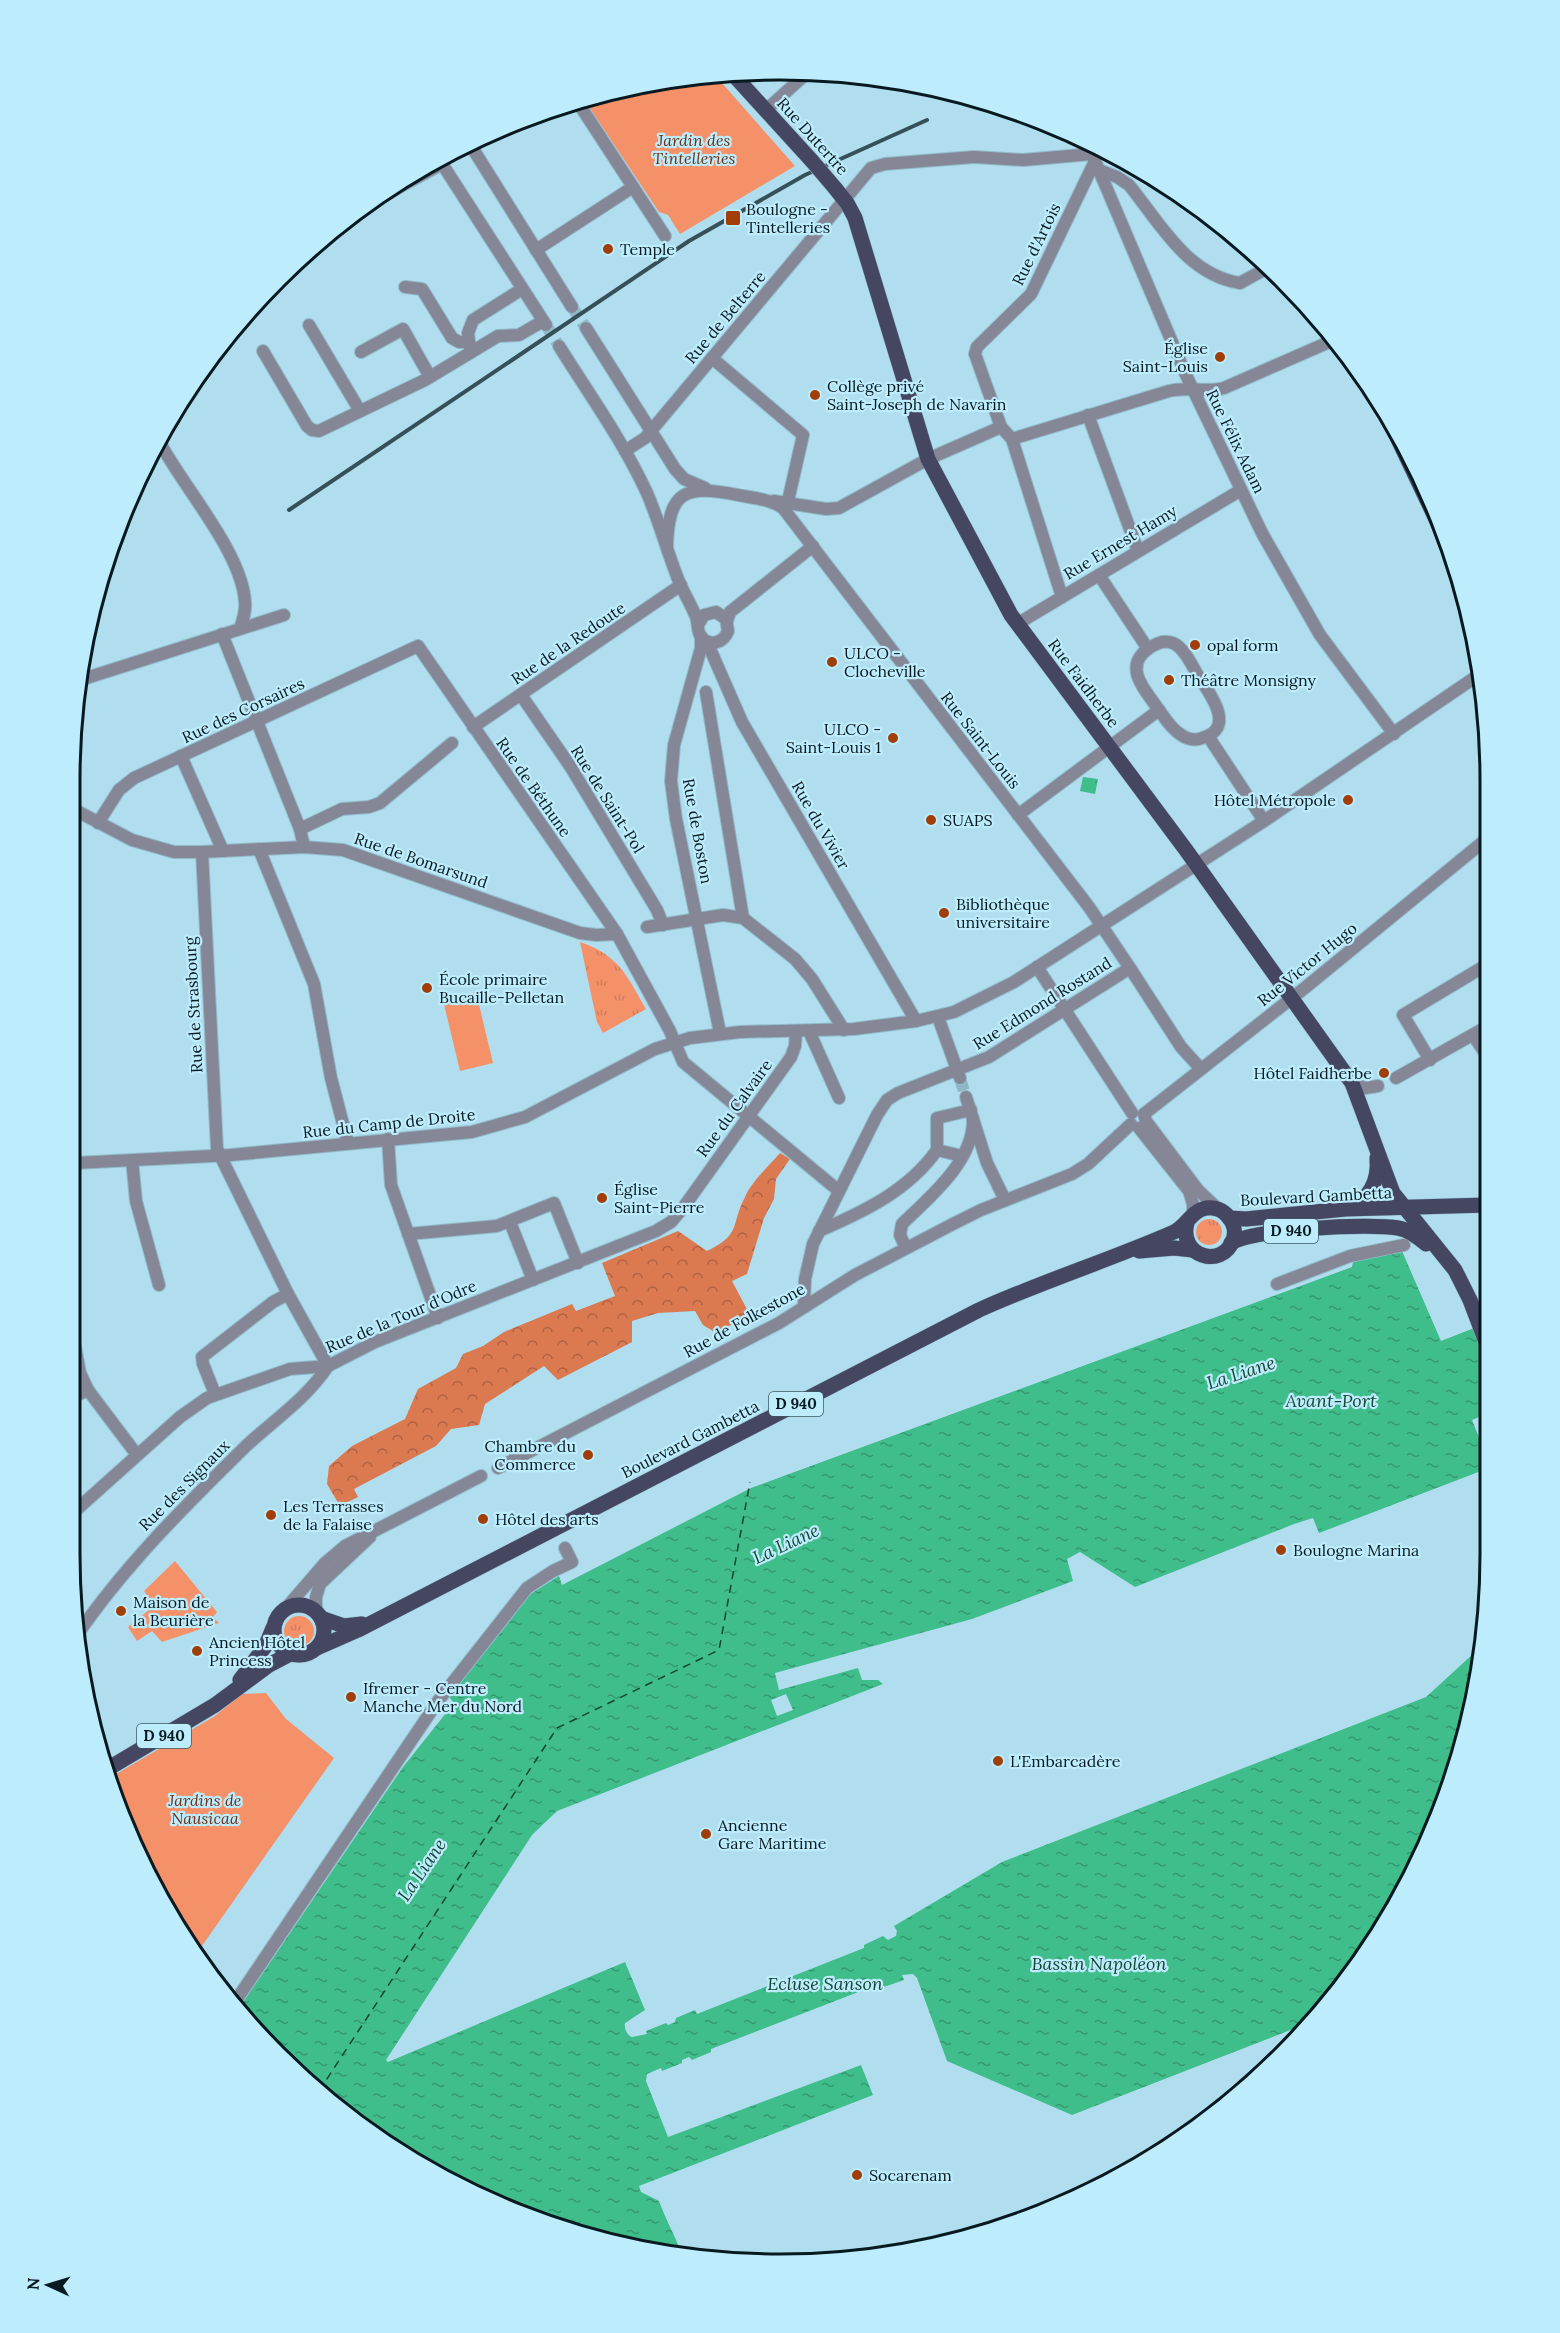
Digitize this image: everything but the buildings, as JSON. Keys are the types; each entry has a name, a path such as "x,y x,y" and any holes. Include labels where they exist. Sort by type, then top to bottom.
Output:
{"main road":[{"name":"Rue Dutertre","path":"739,81 840,194"},
{"name":"Rue Faidherbe","path":"840,194 855,218 928,459 1017,624 1195,864 1352,1083 1391,1190 1455,1270"},
{"name":"Rue Faidherbe","path":"1345,1209 1358,1204 1371,1190 1377,1172 1375,1146"},
{"name":"D 940","path":"1404,1209 1480,1206"},
{"path":"1432,1241 1428,1229 1434,1220 1457,1211 1480,1207"},
{"path":"1206,1208 1224,1214 1234,1229 1231,1244 1223,1253 1215,1256 1203,1256 1193,1250 1186,1239 1190,1219 1206,1208"},
{"name":"Boulevard Gambetta","path":"1224,1214 1246,1219 1345,1209 1404,1209"},
{"name":"D 940","path":"1119,1256 1177,1230 1190,1219"},
{"name":"Boulevard Gambetta","path":"1231,1244 1245,1237 1276,1232 1393,1227 1413,1234 1455,1270"},
{"name":"D 940","path":"1119,1256 1163,1248 1193,1250"},
{"name":"Boulevard Gambetta","path":"316,1648 358,1630 979,1310 1042,1283 1119,1256"},
{"path":"1455,1270 1480,1326"},
{"path":"303,1605 319,1615 324,1634 316,1648 302,1655 290,1654 277,1644 273,1628 277,1616 287,1607 303,1605"},
{"name":"Boulevard Gambetta","path":"319,1615 336,1625 348,1626 379,1618"},
{"name":"D 940","path":"222,1700 264,1650 273,1628"},
{"name":"D 940","path":"113,1766 222,1700 265,1668 290,1654"}],"street":[{"path":"766,110 799,80"},
{"path":"582,108 665,236"},
{"path":"474,150 572,307"},
{"name":"Rue de Belterre","path":"625,451 638,445 651,431 712,358 840,194 867,171 880,164 974,157 1023,160 1093,157"},
{"path":"1093,157 1129,185 1193,264 1232,282 1240,283 1261,271"},
{"name":"Rue Félix Adam","path":"1093,157 1192,389 1262,533 1313,624 1394,734"},
{"name":"Rue d'Artois","path":"1002,427 976,357 976,350 1031,294 1093,157"},
{"path":"263,351 304,423 312,430 323,430 430,377 469,347 498,336 519,335 544,323 443,166"},
{"path":"536,250 633,187"},
{"path":"405,287 415,286 423,289 452,338 469,347"},
{"path":"469,347 470,324 476,317 522,289"},
{"path":"309,325 360,411"},
{"path":"586,328 681,476 709,489 787,507 839,508 928,459 1002,427 1012,439 1062,597"},
{"path":"361,352 403,329 430,377"},
{"path":"1012,439 1169,390 1224,388 1327,343"},
{"name":"Rue du Vivier","path":"559,346 625,451 653,510 681,585 742,722 916,1021"},
{"path":"712,358 803,435 787,507"},
{"path":"1088,415 1138,551"},
{"path":"163,449 172,467 233,560 245,602 240,629"},
{"path":"667,548 671,516 679,498 692,490 709,489"},
{"name":"Rue Ernest Hamy","path":"1017,624 1241,490"},
{"name":"Rue Saint-Louis","path":"787,507 881,638 1101,925"},
{"path":"727,621 720,614 711,612 703,617 702,634 718,642 725,637 730,612 813,546"},
{"path":"1099,575 1148,649"},
{"name":"Rue de la Redoute","path":"473,727 681,585"},
{"path":"87,678 284,615"},
{"path":"222,634 300,829 304,846"},
{"name":"Rue de Boston","path":"702,634 702,646 674,745 671,774 674,811 720,1033"},
{"path":"1167,641 1175,644 1182,651 1220,711 1217,726 1208,736 1198,739 1182,736 1160,710 1136,673 1137,662 1148,649 1167,641"},
{"name":"Rue des Corsaires","path":"98,823 113,798 125,784 140,775 418,646"},
{"name":"Rue de Béthune","path":"418,646 624,945 686,1065 839,1191"},
{"name":"Rue du Camp de Droite","path":"80,1163 219,1156 463,1133 517,1120 641,1056 676,1042 720,1033 844,1030 916,1021 954,1012 989,996 1037,967 1264,820 1473,679"},
{"path":"691,688 725,700 742,722"},
{"path":"706,692 743,918"},
{"name":"Rue de Saint-Pol","path":"520,695 570,766 657,910 663,924"},
{"path":"1018,815 1160,710"},
{"path":"1208,736 1264,820"},
{"path":"300,829 342,809 369,807 380,803 452,743"},
{"path":"181,756 223,851"},
{"name":"Rue de Bomarsund","path":"80,813 132,840 158,849 183,853 304,846 335,849 357,854 580,933 616,934"},
{"name":"Rue Victor Hugo","path":"1005,1200 1077,1172 1138,1120 1292,999 1480,844"},
{"path":"259,849 314,984 331,1078 348,1143"},
{"name":"Rue de Strasbourg","path":"202,852 215,1125 219,1156 327,1366"},
{"path":"647,927 728,915 743,918 795,959 812,979 844,1030"},
{"name":"Rue Edmond Rostand","path":"804,1307 806,1272 819,1231 883,1104 894,1095 958,1075 997,1054 1130,968 1101,925"},
{"path":"1037,967 1138,1120 1189,1191 1193,1204 1190,1219"},
{"path":"1130,968 1181,1047 1201,1069"},
{"path":"1430,1060 1402,1015 1480,969"},
{"path":"938,1017 958,1075"},
{"path":"809,1031 839,1098"},
{"path":"1396,1078 1480,1031"},
{"name":"Rue du Calvaire","path":"665,1226 683,1208 793,1053 796,1032"},
{"path":"1473,1035 1480,1046"},
{"path":"1352,1083 1361,1088 1377,1086"},
{"path":"966,1097 987,1163 1005,1200"},
{"path":"819,1231 867,1210 920,1170 937,1150 937,1118 972,1115"},
{"path":"906,1248 900,1232 902,1224 943,1182 962,1156 972,1132 972,1115"},
{"path":"1138,1120 1198,1190 1224,1214"},
{"path":"388,1139 391,1185 438,1318"},
{"path":"937,1150 962,1156"},
{"path":"132,1160 136,1201 159,1285"},
{"name":"Rue de Folkestone","path":"498,1468 779,1323 855,1275 906,1248 1005,1200"},
{"path":"408,1234 491,1227 510,1222 554,1203 578,1263"},
{"path":"510,1222 533,1281"},
{"name":"Rue de la Tour d'Odre","path":"80,1506 188,1411 215,1394 290,1369 327,1366 375,1342 578,1263 665,1226"},
{"path":"1277,1284 1350,1256 1404,1245"},
{"path":"215,1394 202,1364 202,1357 288,1293"},
{"name":"Rue des Signaux","path":"83,1626 116,1582 154,1539 250,1442 314,1386 327,1366"},
{"path":"80,1373 88,1390 137,1455"},
{"path":"80,1394 88,1390"},
{"path":"287,1607 332,1556 357,1539 481,1476"},
{"path":"319,1615 316,1597 322,1581 380,1528"},
{"path":"238,1997 438,1701 530,1584 572,1562 565,1548"}],"green space":[{"name":"Jardin des Tintelleries","path":"721,82 795,166 680,234 668,215 659,212 589,106 643,93"},
{"path":"580,942 604,953 613,960 627,977 646,1009 603,1033 597,1022"},
{"path":"476,992 493,1063 460,1071 443,1000"},
{"path":"780,1153 790,1159 776,1179 774,1199 764,1218 747,1274 732,1281 750,1315 727,1327 713,1331 703,1325 695,1311 658,1313 632,1321 632,1342 558,1380 544,1366 485,1404 479,1425 451,1429 436,1446 354,1489 358,1497 340,1506 327,1484 329,1466 352,1446 405,1419 418,1389 456,1368 463,1354 483,1346 504,1332 572,1304 576,1311 615,1296 602,1263 678,1231 707,1251 718,1245 730,1234 740,1207 752,1185"},
{"path":"1209,1219 1219,1222 1222,1232 1219,1242 1209,1245 1199,1242 1196,1232 1199,1222"},
{"path":"175,1561 217,1612 213,1617 219,1623 162,1642 152,1631 137,1641 128,1627 154,1606 144,1591"},
{"path":"299,1616 305,1617 313,1625 313,1637 305,1645 299,1646 293,1645 285,1637 284,1631 285,1625 293,1617"},
{"name":"Jardins de Nausicaa","path":"266,1693 286,1719 334,1758 201,1947 173,1903 152,1863 116,1774 215,1716 242,1694"}],"water":[{"path":"1083,777 1098,779 1095,794 1080,791"},
{"path":"1402,1251 1441,1341 1480,1326 1480,1417 1472,1420 1480,1440 1480,1471 1319,1533 1313,1518 1294,1524 1135,1587 1080,1552 1067,1559 1073,1581 972,1619 775,1673 779,1690 858,1668 862,1680 878,1680 883,1684 557,1811 532,1835 386,2060 388,2062 625,1962 645,2010 625,2023 625,2030 632,2037 647,2034 646,2031 675,2022 676,2018 695,2010 697,2014 864,1948 864,1945 883,1936 888,1940 896,1936 897,1931 894,1926 1002,1862 1426,1697 1473,1654 1457,1734 1427,1821 1408,1863 1387,1903 1362,1942 1336,1979 1294,2029 1072,2115 947,2061 917,1978 913,1974 902,1975 904,1980 881,1988 879,1984 711,2049 711,2052 692,2060 689,2057 682,2060 682,2063 647,2074 646,2081 668,2137 861,2065 873,2095 639,2186 641,2192 659,2201 679,2246 599,2230 555,2216 512,2200 430,2160 354,2109 318,2080 243,2002 403,1767 454,1703 449,1697 529,1595 559,1576 562,1585 751,1488 1352,1267 1353,1262"}],"pier":[{"path":"786,1694 793,1710 777,1716 771,1700"}],"ferry route":[{"path":"323,2084 557,1728 719,1650 750,1482"}],"tunnel":[{"path":"572,307 586,328"},
{"path":"546,325 559,346"},
{"path":"960,1079 966,1097"}],"railway":[{"path":"289,510 689,241 805,175 927,120"}],"place":[{"name":"Boulogne - Tintelleries","path":"733,218"},
{"name":"Temple","path":"608,249"},
{"name":"Église Saint-Louis","path":"1220,357"},
{"name":"Collège privé Saint-Joseph de Navarin","path":"815,395"},
{"name":"opal form","path":"1195,645"},
{"name":"ULCO - Clocheville","path":"832,662"},
{"name":"Théâtre Monsigny","path":"1169,680"},
{"name":"ULCO - Saint-Louis 1","path":"893,738"},
{"name":"Hôtel Métropole","path":"1348,800"},
{"name":"SUAPS","path":"931,820"},
{"name":"Bibliothèque universitaire","path":"944,913"},
{"name":"École primaire Bucaille-Pelletan","path":"427,988"},
{"name":"Hôtel Faidherbe","path":"1384,1073"},
{"name":"Église Saint-Pierre","path":"602,1198"},
{"name":"Chambre du Commerce","path":"588,1455"},
{"name":"Les Terrasses de la Falaise","path":"271,1515"},
{"name":"Hôtel des arts","path":"483,1519"},
{"name":"Boulogne Marina","path":"1281,1550"},
{"name":"Maison de la Beurière","path":"121,1611"},
{"name":"Ancien Hôtel Princess","path":"197,1651"},
{"name":"Ifremer - Centre Manche Mer du Nord","path":"351,1697"},
{"name":"L'Embarcadère","path":"998,1761"},
{"name":"Ancienne Gare Maritime","path":"706,1834"},
{"name":"Socarenam","path":"857,2175"}],"water label":[{"name":"La Liane","path":"1241,1373"},
{"name":"Avant-Port","path":"1331,1401"},
{"name":"La Liane","path":"786,1544"},
{"name":"La Liane","path":"422,1870"},
{"name":"Bassin Napoléon","path":"1099,1964"},
{"name":"Ecluse Sanson","path":"825,1984"}]}
